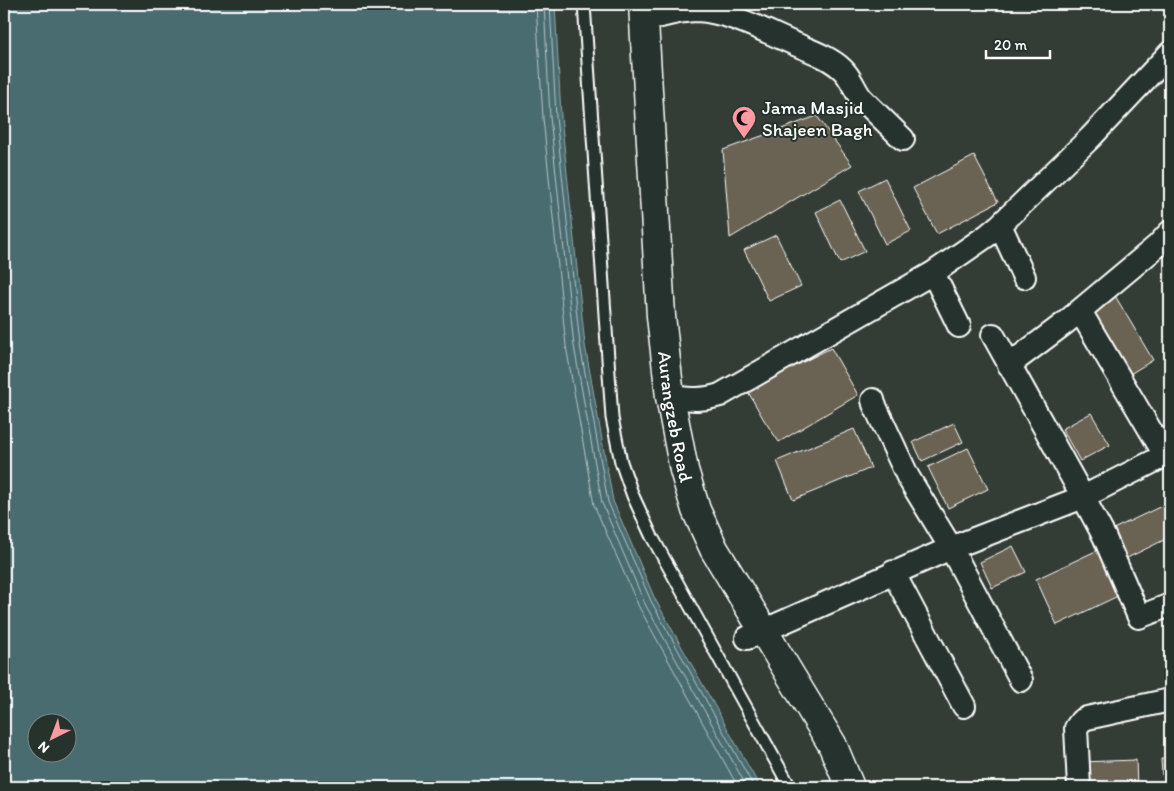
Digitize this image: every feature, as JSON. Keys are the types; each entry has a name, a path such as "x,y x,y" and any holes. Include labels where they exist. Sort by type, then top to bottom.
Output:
{"main road":[{"name":"Aurangzeb Road","path":"639,9 661,316 670,397 684,470 696,510 714,549 755,634 816,749 832,787"},
{"name":"Aurangzeb Road","path":"639,9 648,316 660,443 677,507 698,552 832,744 850,787"}],"street":[{"path":"639,9 710,12 744,22 829,60 843,70 861,98 902,139"},
{"path":"670,397 695,400 720,395 934,273 1000,225 1090,138 1170,53"},
{"path":"1000,225 1024,277"},
{"path":"1009,365 1167,243"},
{"path":"934,273 959,326"},
{"path":"755,634 950,548 1083,497 1168,454 1080,311"},
{"path":"992,335 1104,536 1139,617 1170,605"},
{"path":"873,400 908,477 950,548 1020,680"},
{"path":"893,572 964,706"},
{"path":"1079,787 1076,728 1081,721 1086,718 1170,700"}],"lane":[{"path":"584,4 612,418 621,462 633,496 651,535 790,787"}],"water":[{"path":"4,4 555,4 561,116 585,345 613,501 655,599 760,787 4,787"}],"building":[{"path":"817,116 852,165 730,238 723,150"},
{"path":"974,156 998,202 937,234 913,188"},
{"path":"885,178 911,231 885,244 859,191"},
{"path":"840,200 865,251 840,263 816,212"},
{"path":"776,235 801,286 769,301 744,250"},
{"path":"1114,294 1153,360 1125,377 1086,311"},
{"path":"831,348 858,395 779,442 747,390"},
{"path":"1091,413 1110,445 1080,461 1062,429"},
{"path":"954,423 963,442 922,461 913,442"},
{"path":"854,429 871,468 793,500 777,461"},
{"path":"968,448 988,489 948,508 928,467"},
{"path":"1170,502 1170,553 1164,540 1121,561 1107,532"},
{"path":"1013,546 1026,572 992,588 980,562"},
{"path":"1098,550 1120,595 1057,625 1036,579"},
{"path":"1161,759 1170,759 1170,775 1162,775"},
{"path":"1136,760 1137,787 1082,787 1081,762"}],"place":[{"name":"Jama Masjid Shajeen Bagh","path":"744,139"}]}
